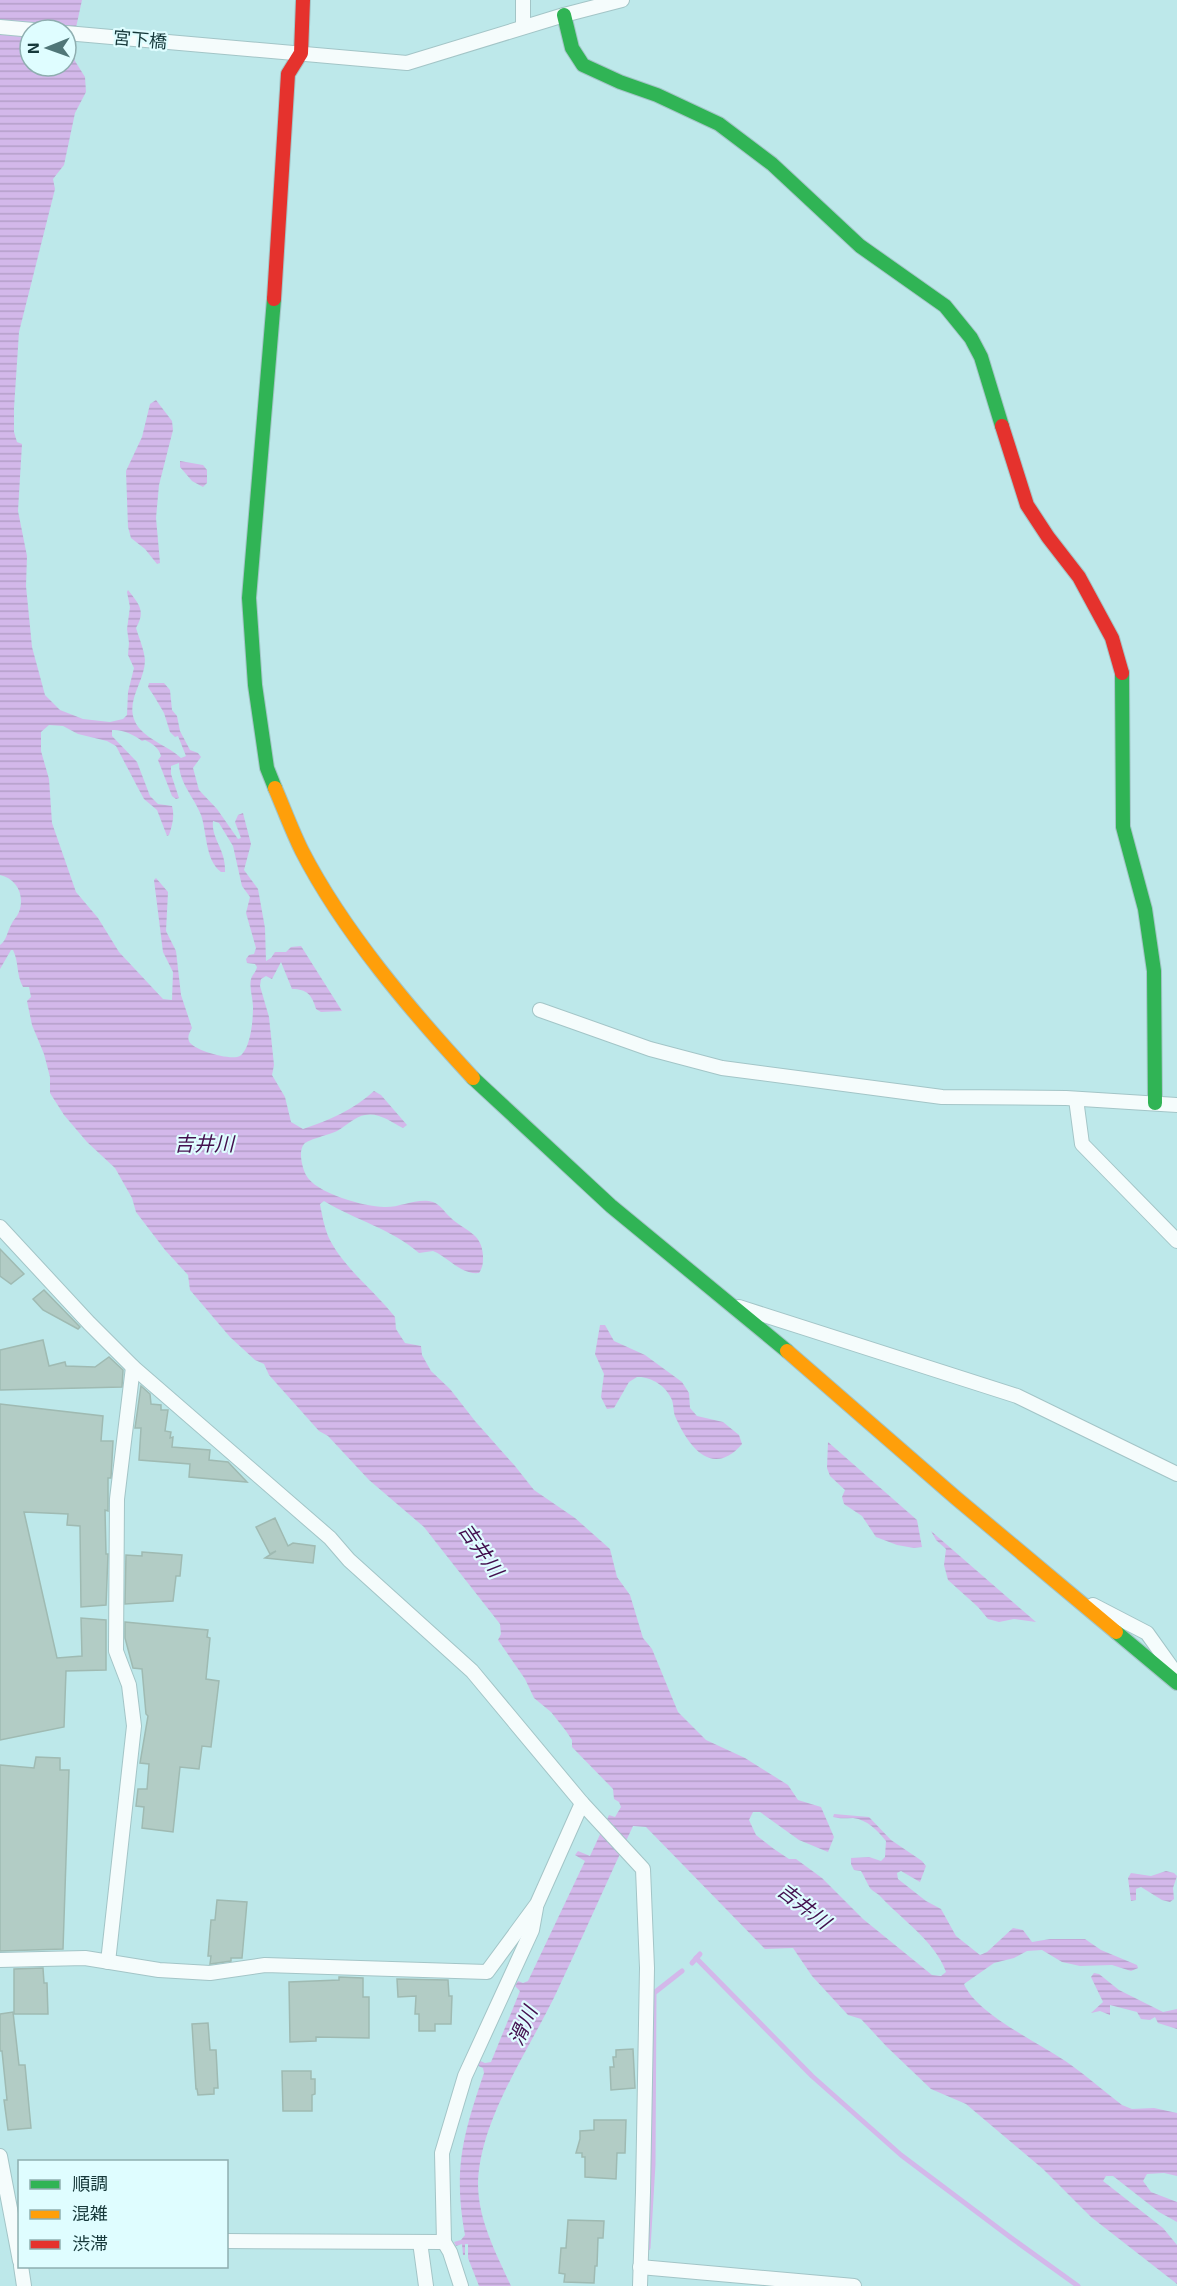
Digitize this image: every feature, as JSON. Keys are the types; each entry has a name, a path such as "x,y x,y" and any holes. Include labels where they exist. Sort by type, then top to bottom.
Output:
{"street":[{"path":"303,0 301,53 288,74 274,294 249,598 255,685 267,768 302,850 342,917 414,1012 472,1077 603,1198 1177,1683"},
{"path":"523,0 523,27"},
{"name":"宮下橋","path":"78,34 407,63 523,27 622,0"},
{"path":"564,15 572,48 583,65 620,82 657,95 719,124 772,164 860,246 945,306 971,338 981,357 1027,506 1079,577 1112,638 1122,672 1123,827 1145,909 1154,971 1155,1103"},
{"path":"0,27 18,29"},
{"path":"540,1010 650,1049 722,1068 942,1097 1076,1099 1177,1105"},
{"path":"1076,1099 1082,1144 1177,1241"},
{"path":"0,1227 133,1367 330,1538 349,1560 471,1671 582,1803 642,1869 647,1968 639,2286"},
{"path":"728,1303 1017,1396 1177,1474"},
{"path":"108,1962 134,1726 129,1685 116,1651 117,1499 133,1367"},
{"path":"1072,1595 1148,1633 1177,1675"},
{"path":"0,1960 85,1959 159,1970 210,1973 266,1965 487,1972 537,1904 582,1803"},
{"path":"460,2286 450,2252 444,2242 442,2153 465,2076 532,1930 537,1904"},
{"path":"0,2156 17,2239"},
{"path":"228,2241 444,2242"},
{"path":"420,2242 426,2286"},
{"path":"640,2267 854,2286"},
{"path":"21,2268 24,2286"}],"water":[{"name":"吉井川","path":"0,0 82,0 78,18 18,18 18,78 78,78 78,66 85,77 86,92 75,113 64,165 53,179 55,189 19,332 14,408 14,432 17,442 22,444 18,511 27,556 26,586 32,647 45,695 60,710 83,719 110,722 123,719 127,715 128,692 134,668 128,655 127,629 130,607 128,590 141,612 136,628 145,660 133,702 134,719 139,728 148,736 181,758 186,756 178,736 175,737 170,732 164,713 148,687 149,683 164,683 170,690 172,710 177,716 180,731 190,750 201,757 193,768 199,790 217,809 238,839 241,838 235,822 238,815 243,813 251,844 244,870 258,889 265,928 266,961 275,952 286,952 291,947 301,946 342,1011 321,1012 316,1009 308,994 302,990 292,989 281,962 272,979 266,976 261,979 260,986 269,1017 274,1065 272,1075 285,1097 291,1122 303,1129 313,1126 349,1109 374,1091 381,1095 407,1125 403,1128 380,1116 370,1114 355,1119 337,1131 307,1142 302,1147 301,1155 306,1175 319,1188 365,1205 384,1207 421,1201 436,1203 476,1237 480,1242 483,1256 479,1273 466,1271 433,1251 419,1253 397,1237 324,1201 320,1204 324,1224 334,1248 350,1269 395,1317 396,1329 405,1343 421,1346 422,1355 431,1371 450,1389 534,1490 575,1518 610,1549 617,1577 630,1595 643,1638 652,1649 678,1712 706,1740 745,1758 788,1785 798,1800 821,1807 834,1837 828,1852 799,1840 760,1812 753,1812 749,1820 756,1835 789,1859 796,1859 822,1878 863,1919 932,1975 941,1976 946,1972 934,1950 871,1889 861,1871 854,1870 851,1864 851,1858 869,1857 881,1861 885,1857 886,1841 868,1823 853,1818 833,1817 834,1814 869,1817 891,1840 922,1861 926,1866 920,1882 901,1871 897,1873 898,1879 926,1901 941,1909 956,1936 980,1955 987,1952 1013,1928 1023,1930 1032,1942 1050,1939 1085,1939 1101,1950 1137,1965 1138,1968 1131,1971 1112,1965 1080,1966 1062,1962 1042,1950 1027,1951 1014,1958 994,1963 964,1984 971,1996 996,2018 1071,2065 1122,2105 1132,2109 1154,2108 1177,2113 1177,2176 1164,2173 1147,2174 1143,2181 1151,2192 1177,2202 1177,2222 1159,2212 1113,2176 1106,2176 1103,2181 1163,2228 1177,2245 1177,2284 1091,2217 1043,2169 966,2104 931,2089 861,2019 848,2015 812,1976 793,1948 765,1949 646,1827 633,1826 548,2010 509,2082 488,2133 481,2158 479,2197 484,2223 511,2286 479,2286 468,2258 468,2244 465,2244 465,2255 463,2255 462,2244 456,2246 454,2242 461,2240 465,2235 460,2171 470,2115 484,2073 483,2068 476,2065 478,2060 485,2063 491,2062 520,1991 515,1986 518,1981 523,1983 528,1981 585,1861 575,1855 578,1851 590,1856 609,1815 615,1817 621,1807 614,1799 613,1789 572,1747 572,1740 551,1712 534,1698 525,1679 498,1640 501,1634 500,1624 424,1527 369,1480 328,1436 319,1431 269,1375 264,1364 255,1360 230,1337 190,1290 188,1275 165,1250 136,1212 132,1198 115,1168 87,1142 64,1115 50,1093 50,1077 44,1054 32,1025 27,1001 31,997 29,987 23,987 13,950 0,969 0,945 21,906 18,889 6,877 0,875","holes":["49,725 63,726 78,734 107,741 116,746 144,799 157,810 167,836 173,821 172,806 158,804 150,796 137,762 112,736 112,730 124,731 142,741 151,743 160,753 158,760 172,796 176,799 179,798 171,774 171,766 179,763 181,777 201,815 209,853 221,872 225,872 225,864 214,833 213,821 219,823 233,846 242,886 250,897 246,913 256,948 254,954 249,955 246,959 247,963 255,964 257,967 251,982 253,1007 251,1033 247,1047 240,1056 212,1054 197,1048 189,1041 192,1028 181,995 176,951 166,931 168,892 156,878 154,880 163,952 173,972 172,1000 163,999 119,952 98,918 76,892 52,823 49,779 41,751 41,732"]},
{"path":"156,400 172,421 173,430 159,485 156,518 160,563 157,564 145,549 131,538 128,527 126,471 142,437 150,404"},
{"path":"180,461 203,465 207,470 207,483 203,487 192,481 180,467"},
{"path":"600,1325 605,1325 614,1341 645,1355 682,1382 689,1393 690,1408 697,1416 723,1422 739,1435 742,1444 721,1459 702,1454 680,1427 669,1394 647,1378 637,1377 629,1382 614,1408 607,1409 601,1397 604,1374 595,1354"},
{"path":"828,1442 917,1520 922,1547 897,1545 876,1537 862,1516 844,1504 842,1497 845,1490 830,1476 827,1468"},
{"path":"931,1531 1036,1622 1014,1619 999,1622 988,1619 948,1580 944,1565 946,1549 936,1540"},
{"path":"1166,1871 1177,1876 1173,1888 1174,1899 1170,1902 1162,1900 1141,1887 1136,1889 1136,1900 1131,1901 1128,1878 1131,1873 1151,1876"},
{"path":"1094,1973 1099,1974 1119,1990 1163,2012 1177,2009 1177,2029 1158,2023 1155,2017 1150,2020 1141,2019 1137,2012 1110,2005 1110,2015 1100,2011 1091,2013 1103,2002 1091,1977"}],"building":[{"path":"0,1249 24,1274 11,1284 0,1276"},
{"path":"44,1290 80,1327 78,1329 43,1310 33,1299"},
{"path":"43,1340 49,1366 65,1362 66,1366 95,1367 109,1357 123,1370 122,1387 0,1390 0,1350"},
{"path":"141,1386 150,1394 151,1404 161,1405 161,1410 168,1410 165,1431 171,1432 172,1447 210,1450 209,1460 228,1462 247,1482 189,1477 190,1464 139,1460 141,1428 135,1428"},
{"path":"0,1404 103,1416 101,1441 113,1441 111,1478 108,1478 108,1511 105,1510 106,1554 108,1554 106,1605 81,1607 80,1526 67,1525 68,1514 24,1512 57,1658 82,1656 81,1618 106,1620 106,1670 66,1671 64,1727 0,1740"},
{"path":"275,1518 288,1546 293,1543 315,1546 313,1563 265,1558 276,1551 270,1554 256,1527"},
{"path":"142,1552 182,1555 180,1576 176,1576 173,1601 125,1604 126,1555 142,1556"},
{"path":"125,1622 208,1630 207,1637 210,1638 206,1679 219,1681 211,1747 202,1746 199,1769 180,1767 173,1832 142,1828 144,1807 136,1806 138,1789 147,1789 149,1764 140,1763 148,1716 142,1669 133,1668 125,1638"},
{"path":"36,1757 60,1758 60,1770 69,1770 63,1949 0,1951 0,1765 34,1768"},
{"path":"217,1900 247,1902 242,1958 231,1958 231,1961 210,1964 211,1956 208,1956 211,1920 215,1920"},
{"path":"43,1968 44,1983 47,1983 48,2014 14,2014 14,1969"},
{"path":"339,1977 363,1978 363,1997 369,1997 369,2038 316,2037 316,2041 290,2042 289,1982 339,1980"},
{"path":"397,1979 448,1980 449,1996 452,1996 451,2024 435,2024 435,2031 419,2031 419,2014 415,2014 416,1996 398,1997"},
{"path":"13,2012 19,2065 25,2065 31,2128 8,2130 4,2100 7,2100 2,2051 0,2051 0,2014"},
{"path":"208,2023 210,2050 216,2050 218,2088 214,2088 214,2094 198,2095 192,2024"},
{"path":"633,2049 635,2088 611,2090 610,2067 614,2067 613,2057 616,2057 616,2050"},
{"path":"282,2071 311,2071 311,2079 315,2079 312,2111 283,2111"},
{"path":"594,2120 626,2120 625,2153 617,2153 616,2179 585,2177 585,2157 582,2157 582,2153 576,2153 580,2131 594,2130"},
{"path":"568,2220 604,2221 603,2238 598,2238 594,2283 564,2282 565,2274 559,2273 561,2248 566,2248"}],"waterway":[{"path":"692,1963 700,1954"},
{"path":"696,1958 812,2076 901,2155 1078,2286"},
{"path":"648,2248 653,2164 654,1993 682,1971"}],"traffic: fast":[{"path":"564,15 572,48 583,65 620,82 657,95 719,124 772,164 860,246 945,306 971,338 981,357 1002,426"},
{"path":"274,299 249,598 255,685 267,768 275,788"},
{"path":"1122,673 1123,827 1145,909 1154,971 1155,1103"},
{"path":"473,1078 611,1206 787,1351"},
{"path":"1116,1632 1177,1683"}],"traffic: slow":[{"path":"275,788 302,851 337,911 380,970 473,1078"},
{"path":"787,1351 956,1498 1116,1632"}],"traffic: jam":[{"path":"274,299 288,74 301,53 303,0"},
{"path":"1002,426 1027,505 1079,577 1112,638 1122,673"}],"water label":[{"name":"滑川","path":"523,2026"}]}
